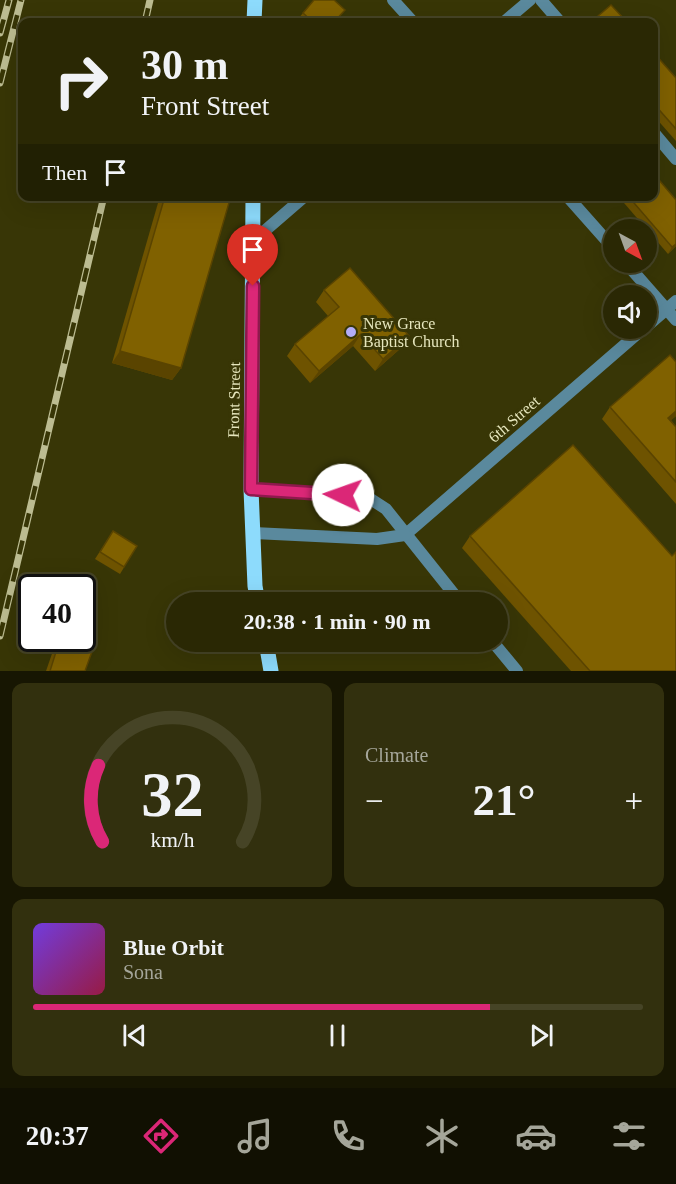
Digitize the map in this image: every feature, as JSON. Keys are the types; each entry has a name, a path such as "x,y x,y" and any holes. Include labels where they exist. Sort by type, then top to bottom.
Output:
{"main road":[{"path":"254,18 255,0"},
{"name":"Front Street","path":"253,201 251,489 256,592"},
{"path":"268,652 271,671"}],"street":[{"path":"393,0 409,18"},
{"path":"509,18 530,0"},
{"path":"540,0 556,18"},
{"path":"658,138 676,159"},
{"path":"253,241 299,201"},
{"path":"571,201 603,237"},
{"path":"637,273 671,305 676,320"},
{"name":"6th Street","path":"657,317 671,305"},
{"name":"6th Street","path":"405,535 632,339"},
{"path":"251,489 366,496 386,509 452,592"},
{"path":"252,533 377,539 405,535"},
{"path":"501,652 517,671"}],"building":[{"path":"314,0 334,0 345,10 338,18 309,18 303,13"},
{"path":"611,5 623,18 596,18"},
{"path":"658,58 676,78 676,129 658,109"},
{"path":"658,179 676,200 676,244 672,247 657,230 657,219 648,219 632,201 658,201"},
{"path":"164,201 230,201 181,368 120,351"},
{"name":"New Grace Baptist Church","path":"350,268 409,336 383,359 361,334 319,371 295,344 339,307 324,290"},
{"path":"670,355 676,362 676,411 668,418 676,427 676,482 610,407"},
{"path":"573,445 672,556 676,552 676,671 590,671 470,536"},
{"path":"113,531 137,546 124,567 100,552"},
{"path":"56,652 92,652 85,671 50,671"}],"railway":[{"path":"0,33 9,0"},
{"path":"0,83 21,0"},
{"path":"146,18 150,0"},
{"path":"0,636 103,201"}],"place":[{"name":"New Grace Baptist Church","path":"351,332"}],"route":[{"path":"253,286 251,489 343,495"}]}
